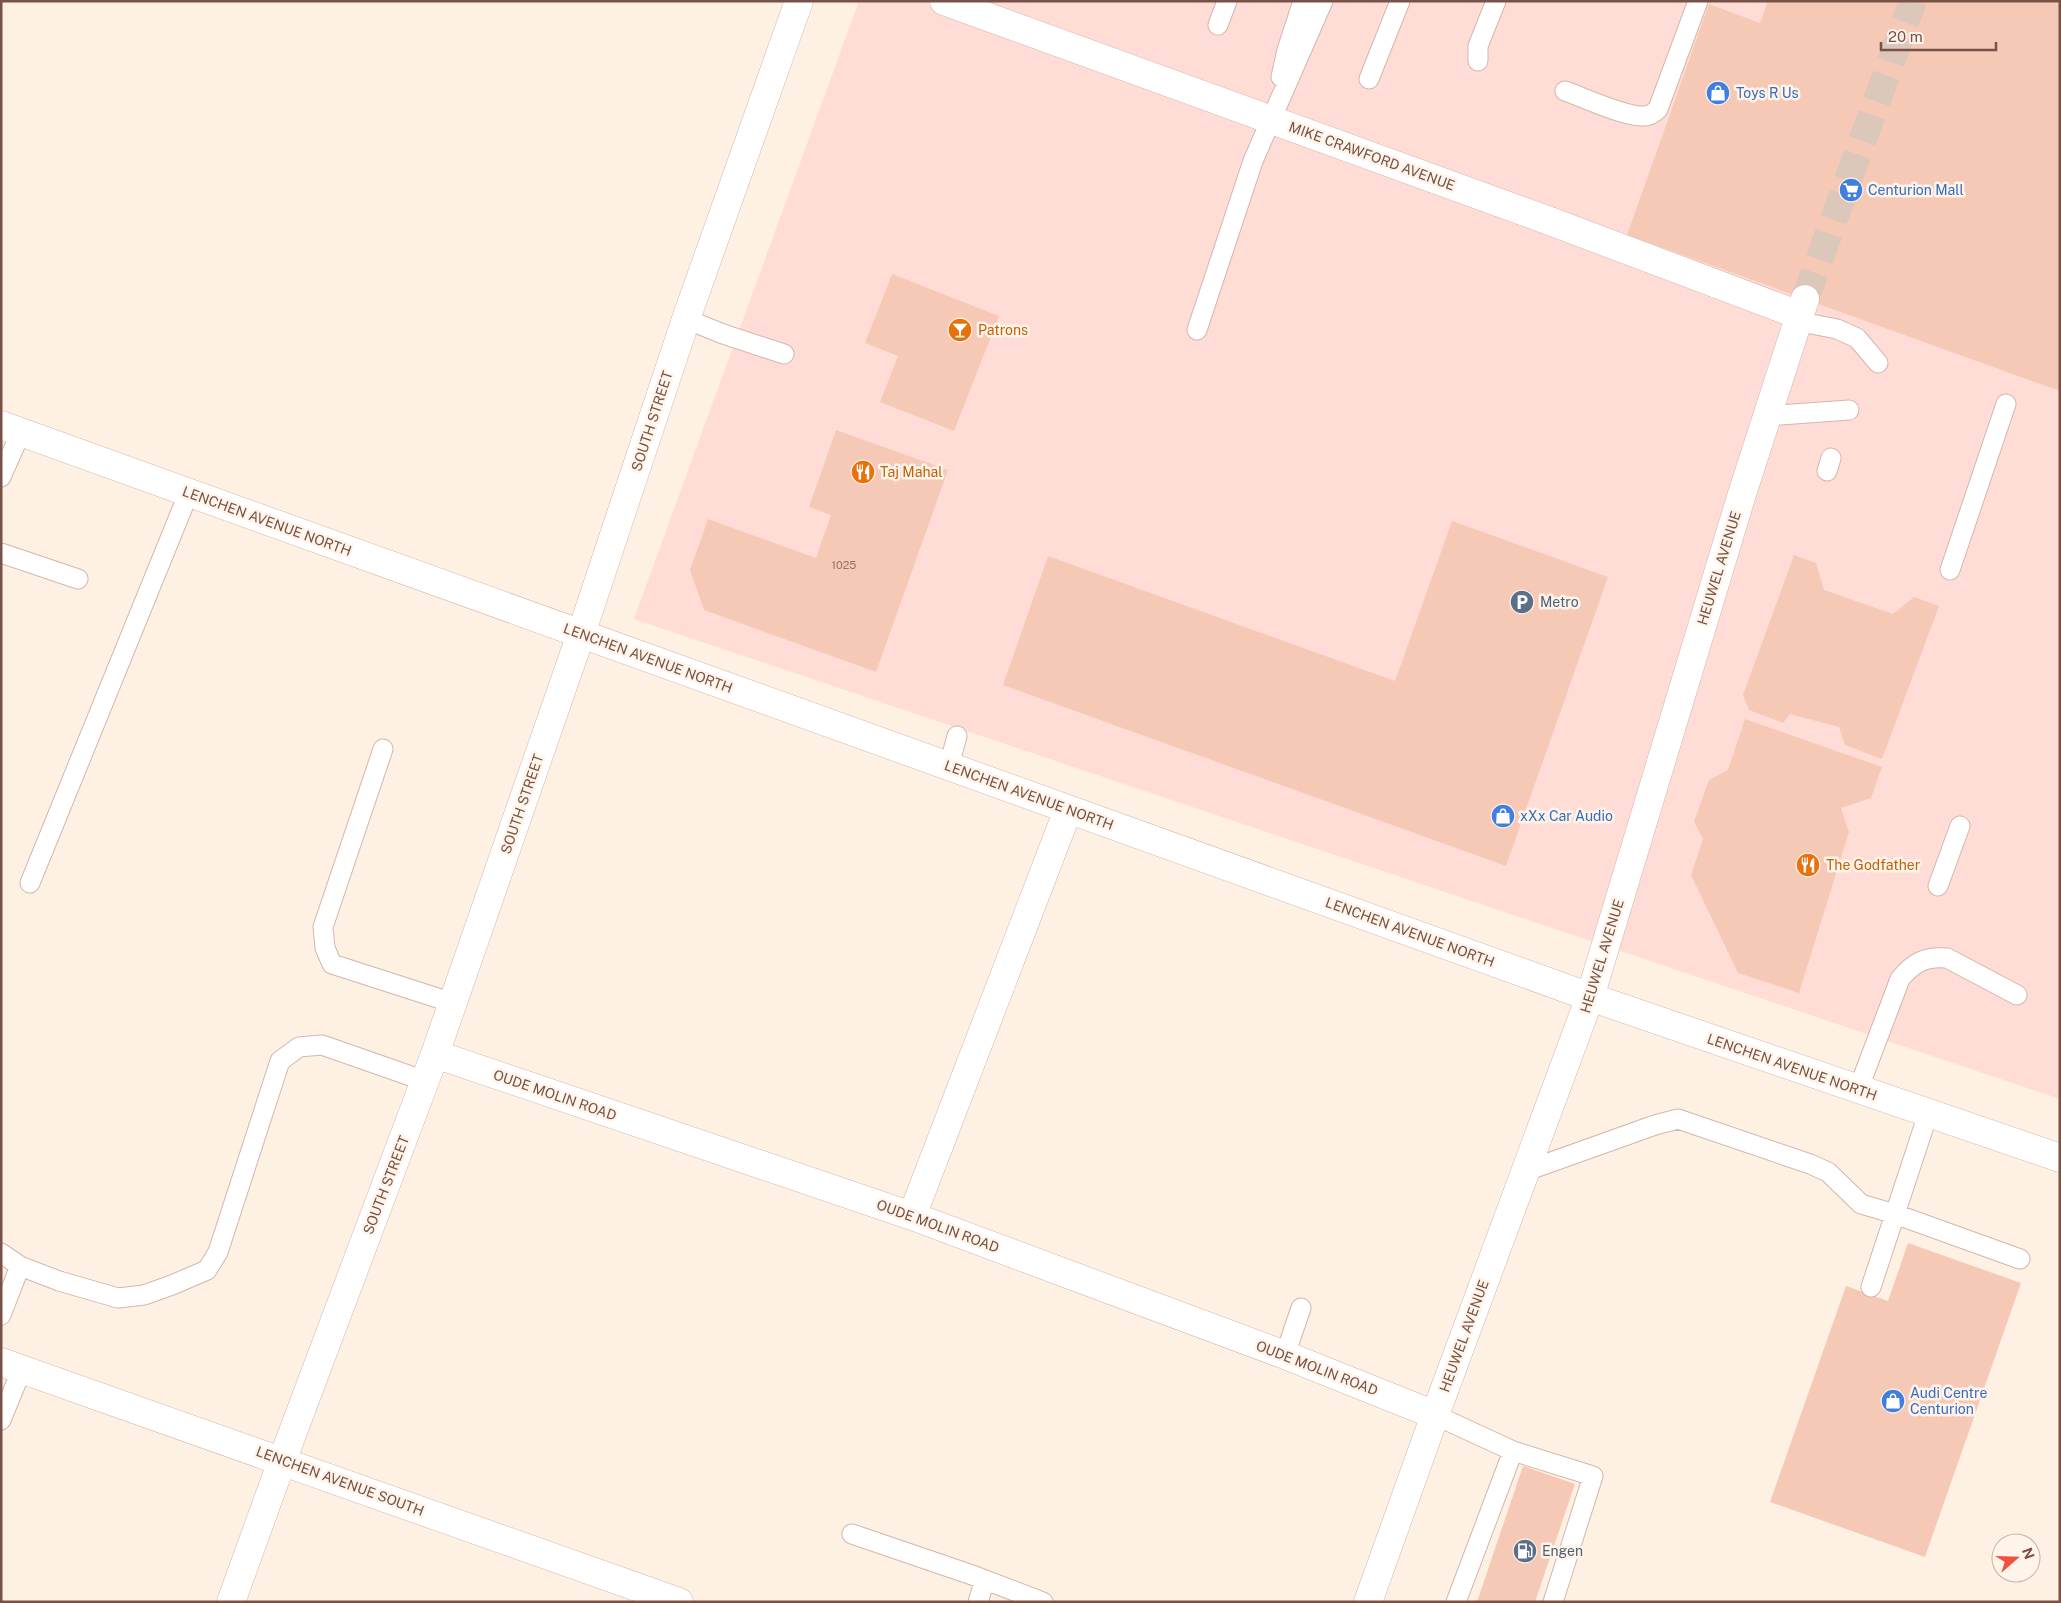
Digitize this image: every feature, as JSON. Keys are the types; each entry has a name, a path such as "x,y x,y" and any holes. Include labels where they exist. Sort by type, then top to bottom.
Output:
{"street":[{"name":"SOUTH STREET","path":"231,1602 435,1054 581,634 686,319 799,1"},
{"name":"MIKE CRAWFORD AVENUE","path":"944,1 1800,312"},
{"name":"HEUWEL AVENUE","path":"1368,1602 1435,1414 1590,997 1766,416 1800,312"},
{"name":"LENCHEN AVENUE NORTH","path":"11,428 1590,997 2060,1158"},
{"path":"912,1216 1068,810"},
{"name":"OUDE MOLIN ROAD","path":"435,1054 912,1216 1285,1355 1435,1414"},
{"name":"LENCHEN AVENUE SOUTH","path":"11,1366 679,1602"}],"lane":[{"path":"1218,25 1227,1"},
{"path":"1272,120 1287,50 1303,1"},
{"path":"1197,330 1253,161 1322,1"},
{"path":"1369,79 1400,1"},
{"path":"1478,60 1478,46 1496,1"},
{"path":"1565,91 1624,113 1644,116 1652,114 1658,109 1698,1"},
{"path":"1800,312 1857,338 1878,364"},
{"path":"686,319 723,334 784,354"},
{"path":"1950,570 2006,404"},
{"path":"1766,416 1849,410"},
{"path":"1,477 11,428"},
{"path":"30,884 189,492"},
{"path":"1,553 78,579"},
{"path":"949,766 957,736"},
{"path":"383,749 323,927 325,948 332,964 453,1003"},
{"path":"1938,886 1960,826"},
{"path":"1858,1090 1900,979 1910,967 1924,958 1947,958 2017,995"},
{"path":"1,1253 20,1266 60,1281 118,1298 144,1295 172,1285 207,1270 218,1252 280,1062 299,1047 322,1045 425,1081"},
{"path":"1871,1287 1928,1114"},
{"path":"1526,1171 1654,1125 1678,1119 1822,1169 1828,1172 1861,1204 1895,1214 2020,1259"},
{"path":"1,1315 20,1266"},
{"path":"1285,1355 1302,1308"},
{"path":"1,1420 11,1366"},
{"path":"1435,1414 1512,1451 1593,1476 1553,1602"},
{"path":"1456,1602 1512,1451"},
{"path":"852,1534 994,1589 1043,1602"},
{"path":"978,1602 994,1589"}],"shaded area":[{"path":"859,1 2060,1 2060,1099 634,619"}],"building":[{"name":"Centurion Mall","path":"1768,1 2060,1 2060,391 1627,235 1709,4 1760,23"},
{"path":"892,274 999,316 954,431 880,402 898,356 865,343"},
{"path":"836,430 948,470 876,672 704,610 690,570 708,519 816,558 831,515 809,507"},
{"path":"1452,521 1608,577 1506,866 1003,685 1048,556 1395,681"},
{"path":"1794,555 1816,563 1824,590 1893,614 1914,597 1939,606 1882,759 1845,745 1839,727 1790,714 1783,723 1749,710 1743,695"},
{"path":"1745,719 1882,767 1871,798 1841,808 1849,832 1799,993 1738,973 1691,875 1703,839 1694,822 1709,780 1728,770"},
{"name":"Audi Centre Centurion","path":"1908,1243 2021,1283 1925,1557 1770,1502 1846,1286 1888,1301"},
{"path":"1523,1466 1575,1484 1535,1602 1477,1602"}],"tunnel":[{"path":"1805,299 1913,1"}],"place":[{"name":"Toys R Us","path":"1718,93"},
{"name":"Centurion Mall","path":"1851,190"},
{"name":"Patrons","path":"960,330"},
{"name":"Taj Mahal","path":"863,472"},
{"name":"Metro","path":"1522,602"},
{"name":"xXx Car Audio","path":"1503,816"},
{"name":"The Godfather","path":"1808,865"},
{"name":"Audi Centre Centurion","path":"1893,1401"},
{"name":"Engen","path":"1525,1551"}]}
